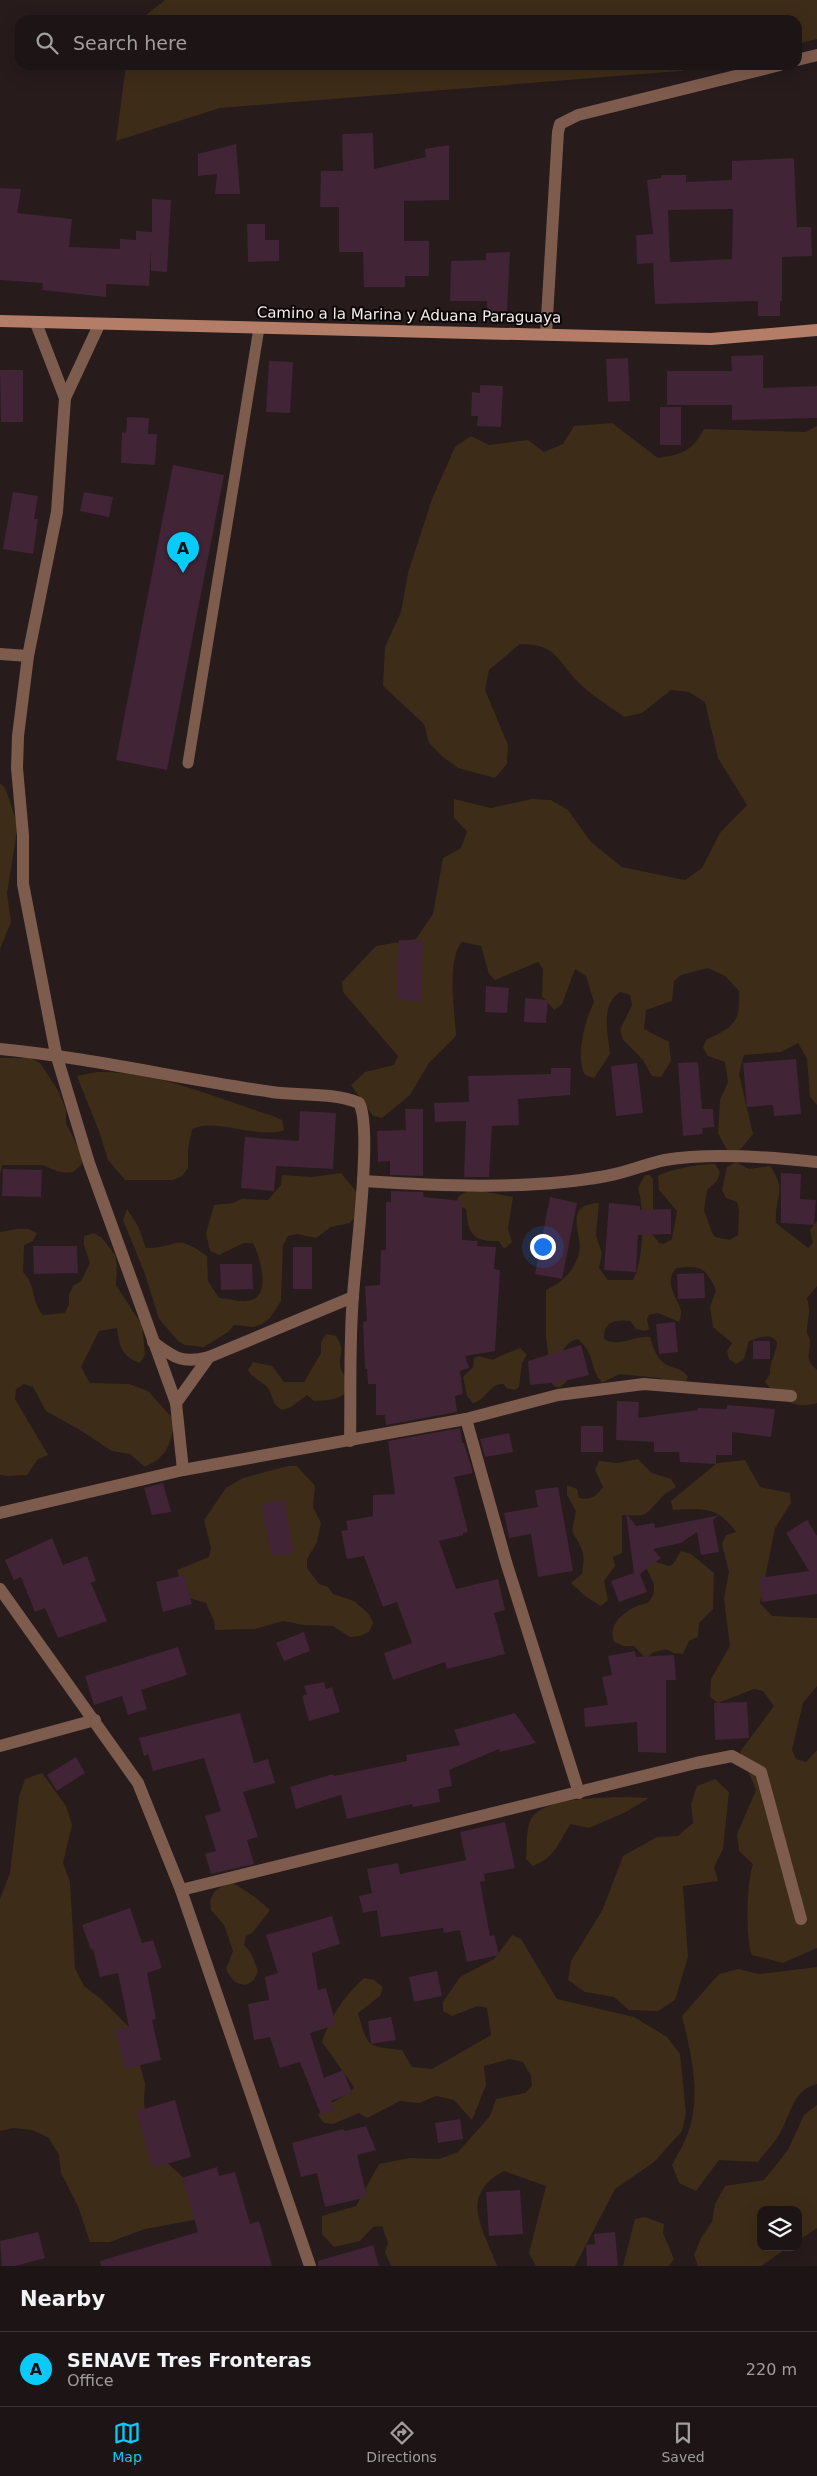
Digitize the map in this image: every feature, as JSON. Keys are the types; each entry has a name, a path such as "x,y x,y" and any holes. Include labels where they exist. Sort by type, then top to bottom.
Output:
{"street":[{"path":"802,59 817,55"},
{"path":"546,334 560,124 567,119 588,112 760,70"},
{"name":"Camino a la Marina y Aduana Paraguaya","path":"0,321 99,325 546,334 711,340 817,330"},
{"path":"36,323 65,398"},
{"path":"99,325 65,398 57,512 28,656 18,736 17,768 23,835 24,884 56,1054 89,1163 176,1403 183,1470"},
{"path":"0,654 28,656"},
{"path":"0,1049 56,1054 273,1092 351,1099 359,1103 362,1110 363,1181 353,1297 350,1441"},
{"path":"363,1181 416,1184 523,1185 606,1176 664,1160 690,1157 817,1162"},
{"path":"153,1342 175,1357 194,1361 209,1357 353,1297"},
{"path":"176,1403 209,1357"},
{"path":"0,1513 183,1470 466,1419 558,1395 644,1384 791,1396"},
{"path":"466,1419 506,1562 579,1793"},
{"path":"0,1589 138,1783 181,1890 310,2266"},
{"path":"0,1746 95,1720"},
{"path":"181,1890 696,1763 732,1756 761,1772 801,1919"}],"lane":[{"path":"188,762 259,328"}],"shaded area":[{"path":"165,0 817,0 817,39 802,43 802,15 146,15"},
{"path":"125,70 684,70 220,108 116,141"},
{"path":"612,423 658,458 680,453 691,447 704,429 806,432 817,426 817,1105 810,1097 807,1059 798,1043 781,1052 744,1055 739,1074 753,1134 741,1149 729,1154 718,1133 720,1100 728,1082 725,1062 708,1056 703,1048 706,1040 733,1023 738,1011 739,991 725,976 708,968 681,975 674,981 672,1001 646,1010 644,1029 669,1042 671,1061 661,1077 652,1076 643,1060 623,1040 620,1030 632,1005 630,995 620,992 610,1004 608,1012 607,1029 610,1054 594,1078 585,1075 581,1059 582,1038 587,1018 594,1002 586,976 575,969 562,1004 554,1010 542,996 543,969 538,962 495,980 489,974 481,946 462,942 457,950 453,973 456,1036 429,1063 410,1095 382,1118 373,1116 351,1085 365,1072 394,1065 398,1056 343,992 342,982 376,946 416,939 433,914 443,858 461,848 467,831 454,818 454,799 491,808 532,799 551,800 568,810 591,842 622,867 685,880 702,868 720,833 747,805 718,758 705,702 689,692 671,690 642,713 624,717 583,687 554,654 541,647 520,644 489,670 485,690 508,745 507,764 495,778 458,768 443,757 429,743 424,724 383,686 385,647 401,612 408,573 432,499 455,447 471,436 489,445 528,440 544,452 563,444 574,426"},
{"path":"0,783 5,788 18,825 7,893 11,922 0,949"},
{"path":"0,1058 31,1058 40,1063 59,1092 66,1110 66,1124 83,1156 81,1165 73,1172 61,1172 42,1165 2,1165 0,1175"},
{"path":"97,1072 142,1076 187,1087 273,1116 282,1120 284,1130 262,1132 213,1126 202,1126 192,1129 188,1149 188,1168 182,1176 173,1180 125,1180 108,1160 99,1131 77,1076"},
{"path":"736,1162 749,1169 770,1166 779,1188 776,1223 808,1248 813,1243 810,1230 817,1221 817,1286 807,1298 809,1311 807,1331 810,1341 809,1359 817,1370 817,1403 802,1405 788,1402 775,1393 765,1382 770,1374 777,1346 777,1342 771,1337 768,1336 749,1341 744,1359 736,1364 729,1359 727,1351 732,1343 713,1327 710,1307 716,1290 705,1272 691,1267 676,1268 672,1273 672,1289 681,1310 679,1322 658,1313 649,1315 647,1319 649,1329 645,1331 636,1329 630,1321 615,1321 608,1325 604,1333 604,1339 615,1342 650,1337 660,1360 683,1372 688,1377 686,1381 677,1386 660,1378 619,1374 602,1383 595,1372 588,1350 578,1339 568,1344 561,1358 569,1371 567,1381 560,1387 552,1384 546,1337 546,1290 565,1277 578,1257 580,1249 576,1223 580,1209 587,1205 599,1203 596,1235 602,1254 599,1268 608,1280 633,1280 637,1271 642,1235 642,1209 638,1188 645,1175 650,1175 653,1179 653,1235 659,1243 664,1244 672,1239 677,1211 659,1190 658,1176 685,1167 715,1164 720,1172 717,1181 707,1190 704,1210 715,1237 730,1240 738,1235 739,1211 737,1202 726,1198 722,1190 727,1167"},
{"path":"341,1173 360,1196 356,1216 350,1223 331,1227 316,1238 297,1234 288,1236 283,1245 281,1301 270,1318 254,1327 234,1325 228,1332 204,1347 185,1345 178,1341 159,1319 145,1274 123,1220 127,1209 138,1226 146,1248 182,1243 196,1249 207,1256 208,1281 219,1298 247,1301 255,1299 260,1293 262,1276 259,1258 253,1243 244,1243 219,1255 210,1251 206,1233 214,1205 233,1203 242,1199 268,1200 281,1185 282,1175 312,1177"},
{"path":"471,1189 513,1197 508,1229 512,1242 504,1249 499,1241 477,1238 470,1230 466,1209 456,1204 459,1196"},
{"path":"28,1229 37,1233 33,1241 24,1245 23,1272 30,1282 39,1310 43,1315 65,1313 73,1286 81,1281 90,1263 84,1245 84,1236 94,1233 102,1238 115,1255 117,1265 116,1285 142,1325 145,1355 140,1363 125,1354 120,1345 117,1328 99,1331 81,1367 90,1383 129,1384 148,1391 175,1421 167,1449 153,1463 145,1467 130,1454 112,1451 46,1411 33,1387 24,1384 16,1389 15,1399 48,1455 38,1459 27,1475 0,1475 0,1232"},
{"path":"326,1334 336,1336 339,1341 341,1346 340,1366 348,1381 349,1389 341,1396 329,1400 314,1401 307,1395 291,1407 282,1410 274,1402 266,1386 248,1370 253,1362 272,1366 284,1382 304,1382 321,1353 321,1342"},
{"path":"520,1348 527,1355 522,1363 519,1387 515,1390 506,1388 504,1384 499,1384 491,1389 482,1399 473,1403 467,1396 463,1377 473,1367 474,1358 479,1356 493,1360"},
{"path":"638,1459 652,1473 671,1479 676,1487 663,1495 645,1514 622,1515 622,1553 613,1557 615,1566 604,1581 608,1600 601,1606 585,1596 571,1583 582,1574 584,1559 582,1550 572,1530 576,1511 567,1495 567,1485 577,1489 579,1498 587,1499 593,1497 603,1487 595,1470 599,1461 618,1463"},
{"path":"745,1460 760,1487 790,1493 791,1503 775,1528 760,1603 772,1616 817,1618 817,1686 803,1703 792,1750 796,1759 806,1762 817,1750 817,1948 783,1963 752,1955 748,1937 748,1910 749,1883 753,1864 739,1851 737,1834 756,1790 740,1752 774,1706 763,1691 754,1689 718,1703 710,1697 711,1679 730,1646 724,1599 729,1572 722,1544 726,1535 736,1532 723,1517 716,1513 693,1509 673,1510 671,1501 717,1463"},
{"path":"288,1466 297,1466 315,1486 313,1507 321,1523 317,1542 307,1559 307,1568 319,1584 328,1587 333,1594 354,1601 369,1614 373,1623 369,1632 360,1636 350,1637 333,1626 303,1625 283,1621 255,1629 215,1630 214,1621 206,1603 186,1597 177,1570 209,1557 211,1548 204,1520 226,1488 243,1478"},
{"path":"681,1551 691,1554 714,1573 713,1609 699,1623 698,1637 689,1641 683,1654 674,1653 666,1649 652,1653 646,1659 634,1646 624,1646 614,1642 613,1628 627,1611 648,1603 651,1598 654,1585 646,1568 653,1561 669,1566 673,1564"},
{"path":"42,1773 66,1806 72,1825 63,1863 70,1882 75,1968 84,1986 101,1999 129,2027 145,2083 144,2102 148,2139 160,2156 189,2183 199,2219 145,2229 110,2242 90,2242 78,2206 61,2173 59,2155 49,2138 32,2130 14,2128 0,2131 0,1899 10,1873 19,1797 25,1779"},
{"path":"715,1779 729,1792 723,1849 714,1867 718,1881 683,1886 688,1957 675,2000 658,2011 629,2010 614,1997 585,1992 568,1980 571,1961 602,1911 623,1856 657,1837 678,1836 693,1823 691,1804 697,1786"},
{"path":"628,1797 649,1798 624,1813 589,1828 571,1824 552,1854 547,1858 533,1866 526,1859 529,1825 536,1813 547,1807 574,1800"},
{"path":"230,1881 255,1897 270,1910 252,1933 246,1936 244,1945 251,1953 258,1971 254,1980 246,1985 234,1980 226,1969 233,1951 224,1925 211,1910 210,1901 214,1892"},
{"path":"512,1935 521,1939 557,1999 634,2017 667,2037 680,2054 686,2113 682,2131 654,2162 615,2189 575,2266 536,2266 529,2253 546,2186 504,2171 490,2181 482,2191 478,2202 481,2226 497,2266 391,2266 385,2252 388,2243 382,2226 373,2227 360,2241 334,2247 322,2234 322,2216 356,2206 379,2164 409,2158 439,2159 458,2152 490,2116 496,2099 525,2093 532,2086 531,2076 523,2062 510,2059 484,2066 486,2085 472,2120 454,2100 436,2096 419,2103 400,2101 367,2118 359,2113 333,2124 324,2123 318,2116 321,2111 350,2092 354,2087 322,2042 334,2015 351,1991 364,1978 374,1980 383,1987 380,1996 358,2013 367,2039 375,2046 402,2050 412,2067 432,2069 491,2035 487,2008 478,2006 452,2016 443,2011 443,2002 460,1977 494,1959"},
{"path":"817,1967 817,2084 809,2087 798,2096 779,2135 758,2162 719,2160 696,2191 679,2183 672,2165 689,2130 694,2102 691,2058 682,2016 719,1974 738,1969 759,1974"},
{"path":"817,2105 817,2228 802,2238 802,2206 757,2206 757,2251 783,2251 761,2266 698,2266 694,2255 701,2238 712,2222 715,2204 725,2186 764,2180 788,2150 804,2115"},
{"path":"645,2217 664,2224 663,2233 674,2259 669,2266 623,2266 635,2219"}],"building":[{"path":"373,133 374,169 426,157 425,149 449,145 449,200 404,201 404,241 429,241 429,276 405,276 405,287 364,287 363,252 339,252 339,207 320,207 321,171 343,171 342,134"},
{"path":"236,144 240,194 215,194 217,174 198,176 198,154"},
{"path":"794,158 797,227 811,227 812,256 782,257 780,316 758,316 758,301 655,304 653,263 637,264 636,235 653,234 647,180 661,178 661,175 686,175 686,182 732,180 732,161","holes":["733,209 732,259 656,263 670,262 668,210"]},
{"path":"0,188 21,189 17,213 72,219 69,247 120,249 120,239 136,240 136,231 152,232 152,199 171,200 167,272 151,271 151,250 149,286 106,284 106,297 42,290 43,283 0,280"},
{"path":"247,224 265,224 265,240 279,240 279,261 248,262"},
{"path":"510,252 507,311 487,311 487,301 450,301 451,261 486,260 486,253"},
{"path":"763,355 763,388 817,386 817,418 732,420 732,405 667,405 667,371 732,371 731,356"},
{"path":"628,358 630,401 608,402 606,359"},
{"path":"269,361 293,362 290,413 266,412"},
{"path":"0,370 23,370 23,422 1,422"},
{"path":"480,385 503,386 501,427 477,426 478,416 471,416 472,392 480,393"},
{"path":"660,407 681,407 681,445 660,445"},
{"path":"127,417 149,418 148,434 157,434 155,465 121,463 122,432 126,433"},
{"path":"173,465 224,475 167,770 116,760"},
{"path":"13,492 38,496 34,519 38,519 33,554 3,549"},
{"path":"84,492 113,497 109,517 80,511"},
{"path":"399,940 423,941 421,1001 397,1000"},
{"path":"486,986 509,988 507,1013 485,1012"},
{"path":"525,998 548,1000 546,1023 524,1022"},
{"path":"796,1059 801,1114 774,1116 773,1105 747,1107 743,1063"},
{"path":"698,1062 702,1109 713,1109 714,1127 702,1128 703,1134 683,1136 678,1063"},
{"path":"637,1063 643,1113 616,1116 611,1066"},
{"path":"551,1068 571,1068 570,1095 518,1099 519,1125 492,1126 489,1177 464,1177 466,1121 435,1122 434,1103 469,1102 468,1076 551,1074"},
{"path":"405,1109 423,1109 423,1176 390,1175 390,1161 378,1162 377,1131 406,1130"},
{"path":"300,1111 336,1113 333,1169 276,1166 274,1191 241,1188 245,1137 299,1141"},
{"path":"3,1169 42,1170 41,1197 2,1196"},
{"path":"781,1173 801,1174 800,1199 816,1200 814,1225 781,1223"},
{"path":"391,1191 423,1192 424,1197 462,1201 462,1240 478,1241 477,1246 496,1247 494,1269 500,1270 495,1351 465,1356 469,1368 460,1371 463,1394 455,1396 457,1412 386,1425 385,1415 376,1415 376,1384 368,1384 367,1369 365,1369 363,1322 367,1321 365,1286 380,1285 381,1250 386,1250 386,1202 391,1202"},
{"path":"550,1197 577,1203 562,1279 535,1274"},
{"path":"609,1203 640,1206 640,1210 671,1209 671,1234 638,1235 636,1272 604,1270"},
{"path":"33,1246 77,1246 78,1273 34,1274"},
{"path":"293,1247 312,1247 312,1289 293,1289"},
{"path":"220,1264 252,1264 253,1289 221,1290"},
{"path":"704,1273 705,1298 678,1299 677,1274"},
{"path":"675,1322 678,1352 659,1354 656,1324"},
{"path":"753,1341 770,1341 770,1359 753,1359"},
{"path":"581,1345 589,1375 561,1382 530,1385 528,1361"},
{"path":"617,1401 639,1402 638,1418 698,1410 698,1408 727,1409 727,1405 775,1409 771,1437 732,1432 732,1455 716,1455 716,1464 680,1462 679,1452 654,1452 654,1442 616,1440"},
{"path":"581,1426 603,1426 603,1452 581,1452"},
{"path":"460,1428 462,1443 464,1443 473,1473 454,1477 468,1532 439,1541 456,1589 498,1579 505,1610 494,1613 505,1654 447,1669 445,1662 393,1680 384,1653 412,1643 397,1602 383,1607 364,1556 347,1559 341,1531 348,1530 346,1521 373,1516 373,1495 395,1494 388,1441"},
{"path":"509,1433 513,1452 485,1457 480,1439"},
{"path":"163,1483 171,1512 152,1515 144,1488"},
{"path":"558,1487 573,1571 538,1577 531,1534 509,1538 504,1513 538,1507 535,1490"},
{"path":"284,1500 294,1553 272,1557 261,1504"},
{"path":"626,1513 636,1526 654,1523 655,1528 720,1515 713,1520 719,1552 701,1555 697,1532 681,1543 653,1549 661,1558 640,1574 647,1592 619,1602 611,1581 634,1573"},
{"path":"807,1520 817,1536 817,1594 762,1602 759,1578 809,1571 786,1533"},
{"path":"52,1538 63,1565 87,1556 96,1581 91,1583 107,1621 58,1638 45,1608 35,1612 21,1577 14,1580 5,1560"},
{"path":"184,1575 192,1604 163,1612 156,1582"},
{"path":"304,1632 310,1651 284,1661 276,1643"},
{"path":"178,1647 187,1675 141,1690 147,1709 128,1715 122,1696 94,1705 85,1676"},
{"path":"635,1651 636,1657 674,1655 676,1680 666,1680 666,1753 638,1752 637,1722 585,1727 584,1708 608,1705 602,1677 612,1675 608,1656"},
{"path":"324,1682 326,1689 332,1687 340,1712 309,1721 302,1696 307,1694 304,1686"},
{"path":"747,1702 749,1738 715,1740 714,1703"},
{"path":"240,1713 254,1763 268,1759 275,1783 243,1792 258,1837 247,1840 254,1864 211,1874 205,1854 216,1851 205,1816 221,1811 204,1758 153,1771 148,1754 144,1756 139,1738"},
{"path":"515,1713 536,1743 500,1752 499,1749 449,1770 452,1786 438,1789 440,1802 413,1807 412,1804 347,1819 341,1795 296,1809 290,1787 333,1774 334,1776 407,1761 406,1755 460,1745 454,1730"},
{"path":"76,1757 85,1773 57,1791 47,1775"},
{"path":"505,1822 515,1868 484,1874 485,1881 480,1882 490,1936 494,1935 499,1955 467,1962 460,1930 444,1933 443,1928 381,1937 377,1910 363,1913 359,1896 372,1893 367,1869 398,1863 400,1874 466,1860 460,1832"},
{"path":"130,1908 142,1943 153,1940 162,1968 147,1973 156,2019 152,2020 161,2060 125,2069 115,2030 129,2027 118,1973 100,1977 93,1949 91,1950 82,1925"},
{"path":"332,1916 340,1944 312,1953 318,1990 326,1988 336,2025 310,2033 324,2078 343,2070 352,2093 331,2101 334,2111 321,2115 300,2062 280,2068 270,2037 254,2040 248,2004 269,2000 265,1977 278,1973 266,1935"},
{"path":"437,1971 442,1996 414,2002 409,1977"},
{"path":"391,2017 396,2040 371,2044 368,2021"},
{"path":"175,2100 191,2157 152,2168 137,2111"},
{"path":"460,2119 463,2139 438,2143 435,2123"},
{"path":"366,2126 376,2150 357,2155 367,2197 325,2207 317,2173 301,2177 292,2143 343,2129 345,2131"},
{"path":"217,2167 219,2176 235,2172 250,2224 259,2221 272,2266 101,2266 100,2261 198,2232 182,2178"},
{"path":"520,2190 523,2234 489,2236 486,2192"},
{"path":"38,2232 45,2258 15,2266 2,2266 0,2241"},
{"path":"615,2232 618,2266 587,2266 586,2245 595,2244 594,2234"},
{"path":"373,2245 379,2266 318,2266 318,2261"}],"place":[{"name":"SENAVE Tres Fronteras","path":"183,573"}]}
